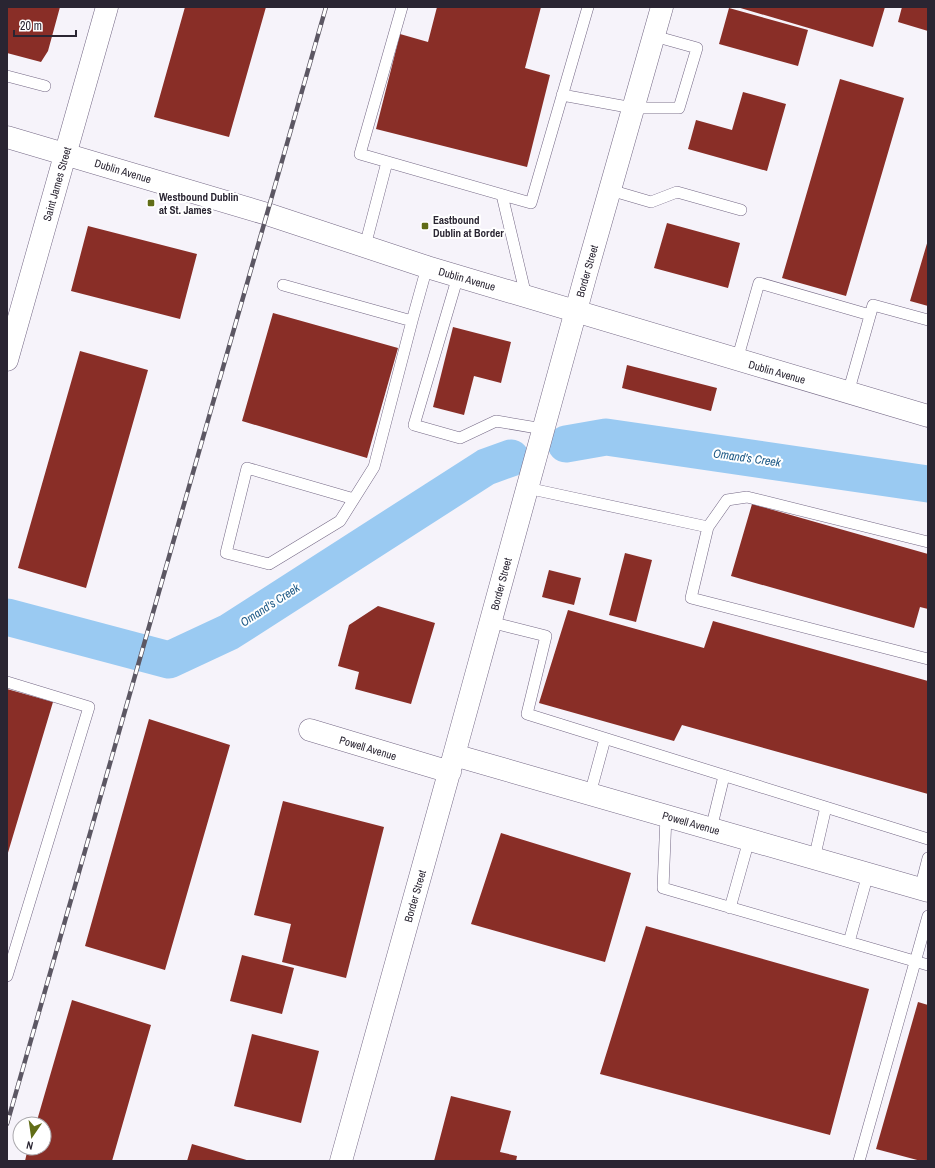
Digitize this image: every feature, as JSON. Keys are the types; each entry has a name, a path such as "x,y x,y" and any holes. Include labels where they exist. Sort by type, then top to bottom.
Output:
{"street":[{"name":"Saint James Street","path":"7,360 107,7"},
{"name":"Border Street","path":"341,1161 452,764 575,311 662,7"},
{"name":"Dublin Avenue","path":"7,137 260,212 427,267 928,416"},
{"name":"Powell Avenue","path":"310,730 452,764 590,794 924,890"}],"lane":[{"path":"402,7 360,154 531,203 588,7"},
{"path":"562,95 633,108 679,108 697,48 654,36"},
{"path":"7,76 45,86"},
{"path":"365,246 387,162"},
{"path":"610,190 650,202 677,192 741,210"},
{"path":"502,195 526,296"},
{"path":"354,499 247,468 226,553 269,564 340,521 354,499 374,467 427,267"},
{"path":"458,276 414,425 460,438 496,421 543,429"},
{"path":"737,360 759,283 870,315"},
{"path":"283,285 412,321"},
{"path":"848,393 873,305 928,320"},
{"path":"527,488 708,527"},
{"path":"928,542 747,497 727,500 708,527 691,598 928,659"},
{"path":"490,622 546,636 527,714 928,839"},
{"path":"7,682 89,707 10,953 7,976"},
{"path":"590,794 605,739"},
{"path":"711,829 724,776"},
{"path":"814,859 826,808"},
{"path":"666,816 663,888 928,965"},
{"path":"730,908 749,840"},
{"path":"924,890 928,858"},
{"path":"849,942 868,874"},
{"path":"859,1161 928,916"}],"building":[{"path":"7,7 60,7 48,51 41,62 7,53"},
{"path":"185,7 266,7 229,137 154,117"},
{"path":"437,7 541,7 525,68 550,75 527,167 376,129 400,34 428,42"},
{"path":"737,7 885,7 873,47"},
{"path":"902,7 928,7 928,31 898,22"},
{"path":"729,8 808,30 798,66 719,44"},
{"path":"840,79 904,98 846,296 782,278"},
{"path":"743,92 786,104 767,171 688,149 696,120 732,130"},
{"path":"667,223 740,243 728,288 654,268"},
{"path":"88,226 197,254 180,319 71,291"},
{"path":"928,240 928,306 910,301"},
{"path":"273,313 398,348 367,458 242,421"},
{"path":"453,327 511,342 501,383 474,376 464,415 433,407"},
{"path":"80,351 148,370 86,588 18,568"},
{"path":"627,365 717,388 711,411 622,388"},
{"path":"752,504 928,554 928,609 920,607 914,628 731,576"},
{"path":"625,553 652,560 636,622 609,615"},
{"path":"549,570 581,578 574,605 542,597"},
{"path":"378,606 435,623 411,704 355,689 359,672 338,666 349,625"},
{"path":"568,610 704,648 713,621 928,681 928,794 682,725 674,741 539,703"},
{"path":"7,689 53,702 7,856"},
{"path":"149,719 230,745 165,970 85,946"},
{"path":"283,801 384,827 346,978 282,962 291,924 254,915"},
{"path":"501,833 631,873 605,962 471,924"},
{"path":"646,926 869,989 830,1135 600,1074"},
{"path":"242,955 294,968 282,1014 230,1001"},
{"path":"72,1000 151,1025 112,1161 25,1161 26,1156 52,1156 52,1116 38,1116"},
{"path":"918,1002 928,1005 928,1161 921,1161 876,1149"},
{"path":"252,1034 319,1051 301,1123 234,1106"},
{"path":"451,1096 511,1111 500,1152 517,1156 516,1161 434,1161"},
{"path":"192,1144 250,1161 187,1161"}],"waterway":[{"name":"Omand's Creek","path":"566,444 606,437 928,484"},
{"name":"Omand's Creek","path":"7,617 169,660 229,632 486,467 511,458"}],"railway":[{"path":"7,1124 326,7"}],"place":[{"name":"Westbound Dublin at St. James","path":"151,203"},
{"name":"Eastbound Dublin at Border","path":"425,226"}]}
